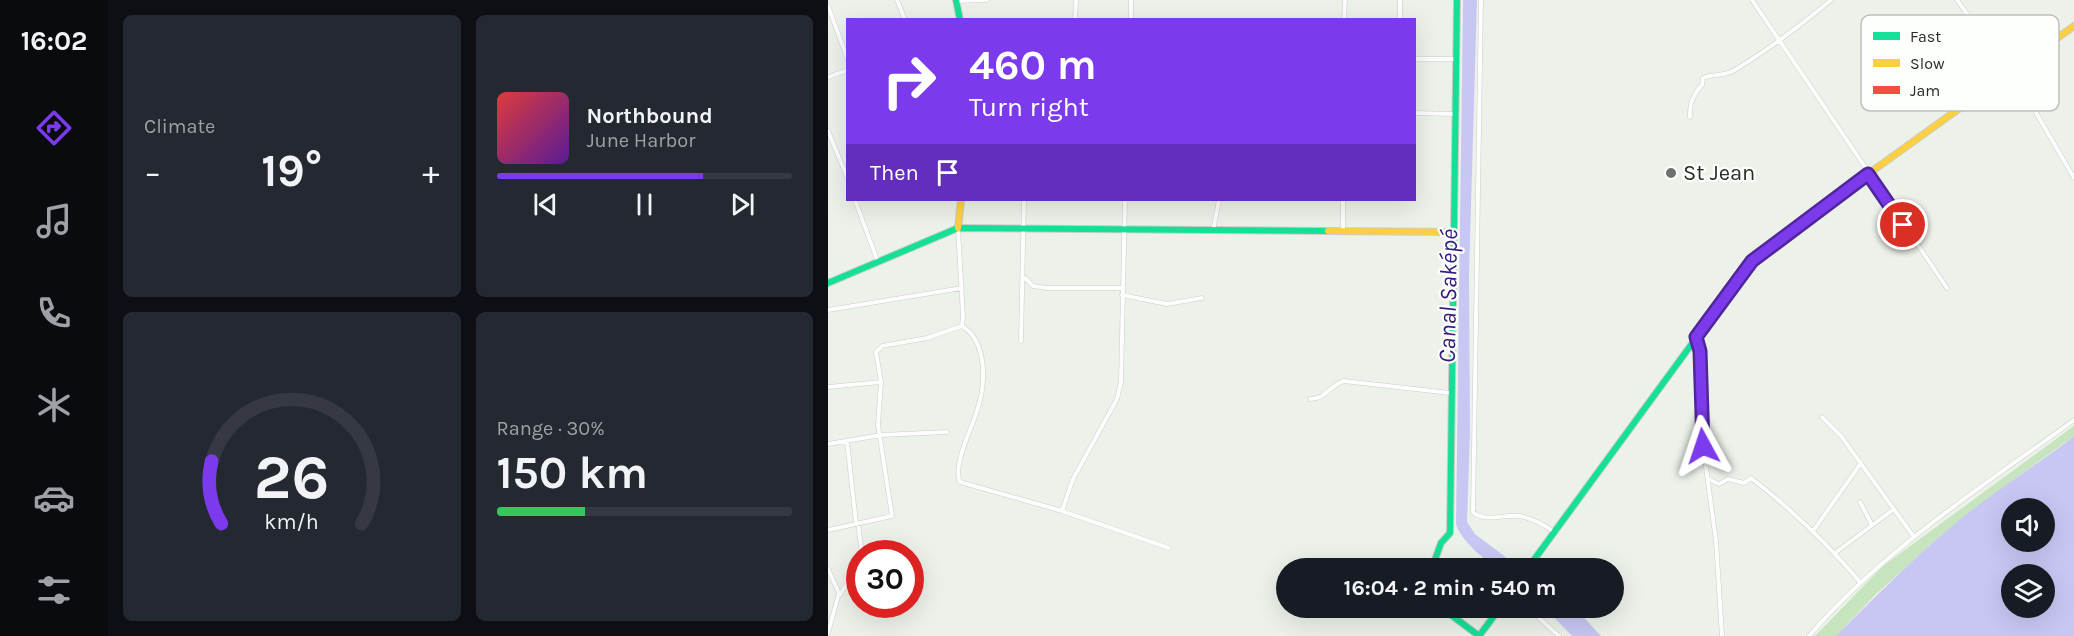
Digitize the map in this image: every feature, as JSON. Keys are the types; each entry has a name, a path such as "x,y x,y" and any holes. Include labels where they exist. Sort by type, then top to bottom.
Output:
{"street":[{"path":"897,0 904,18"},
{"path":"960,18 956,1 987,0"},
{"path":"1075,18 1076,0"},
{"path":"1131,0 1131,18"},
{"path":"1344,18 1345,0"},
{"path":"1400,0 1400,18"},
{"path":"1436,558 1441,543 1450,534 1452,232 1457,0"},
{"path":"1481,0 1473,512 1487,518 1507,515 1532,519 1554,532"},
{"path":"1752,0 1947,288"},
{"path":"1690,117 1689,108 1694,93 1702,85 1703,78 1714,73 1732,71 1780,42 1831,0"},
{"path":"1957,0 1968,15"},
{"path":"828,6 846,55"},
{"path":"2059,37 2074,26"},
{"path":"1416,59 1455,59"},
{"path":"828,77 846,71"},
{"path":"1535,558 1752,261 1956,111"},
{"path":"2035,111 2074,178"},
{"path":"1416,113 1454,114"},
{"path":"828,131 846,174"},
{"path":"855,201 879,263"},
{"path":"961,201 958,228 962,326"},
{"path":"1021,341 1024,201"},
{"path":"1062,511 1073,479 1117,399 1123,353 1122,288 1125,201"},
{"path":"1213,232 1218,201"},
{"path":"1343,201 1343,230"},
{"path":"828,283 958,228 1025,227 1213,232 1343,230 1452,232"},
{"path":"1024,278 1033,286 1047,288 1122,288"},
{"path":"828,310 962,288"},
{"path":"1122,295 1167,304 1202,298"},
{"path":"828,530 892,516 878,425 881,382 877,348 927,338 962,326"},
{"path":"962,326 975,336 982,359 982,372 979,408 968,433 958,480 1062,511 1169,548"},
{"path":"1696,337 1700,351 1701,430 1716,541 1722,636"},
{"path":"1310,399 1318,399 1327,394 1334,384 1344,381 1450,393"},
{"path":"828,387 881,382"},
{"path":"1822,417 1841,436 1914,537"},
{"path":"1809,636 1860,582 1914,537 2074,420"},
{"path":"828,444 881,435 947,432"},
{"path":"848,441 860,540"},
{"path":"1813,531 1861,463"},
{"path":"1708,479 1719,484 1728,479 1744,483 1751,478 1813,531 1860,582"},
{"path":"1860,502 1872,525"},
{"path":"1835,553 1894,508"},
{"path":"828,569 839,597"},
{"path":"828,631 839,597 846,586"},
{"path":"1455,618 1479,636 1492,618"},
{"path":"1539,618 1559,636"}],"green space":[{"path":"2074,426 2074,436 1939,537 1876,594 1836,636 1815,636 1883,566"}],"water":[{"path":"1463,0 1477,0 1469,275 1470,433 1467,522 1475,534 1507,558 1484,558 1462,536 1456,524"},
{"path":"2074,436 2074,636 1836,636 1911,562 1992,495"},
{"path":"1555,618 1584,618 1601,636 1572,636"}],"traffic: fast":[{"path":"956,0 960,18"},
{"path":"1436,558 1441,543 1450,533 1457,0"},
{"path":"828,283 958,228 1328,231"},
{"path":"1535,558 1702,330"},
{"path":"1455,618 1479,636"},
{"path":"1479,636 1492,618"}],"traffic: slow":[{"path":"2059,37 2074,26"},
{"path":"1864,177 1956,111"},
{"path":"958,228 961,201"},
{"path":"1328,231 1452,232"}],"traffic: jam":[{"path":"1702,330 1752,262 1787,232 1864,177"}],"place":[{"name":"St Jean","path":"1671,173"}],"route":[{"path":"1703,446 1700,351 1696,337 1737,278 1752,261 1787,232 1868,174 1903,225"}],"water label":[{"name":"Canal Saképé","path":"1448,296"}]}
